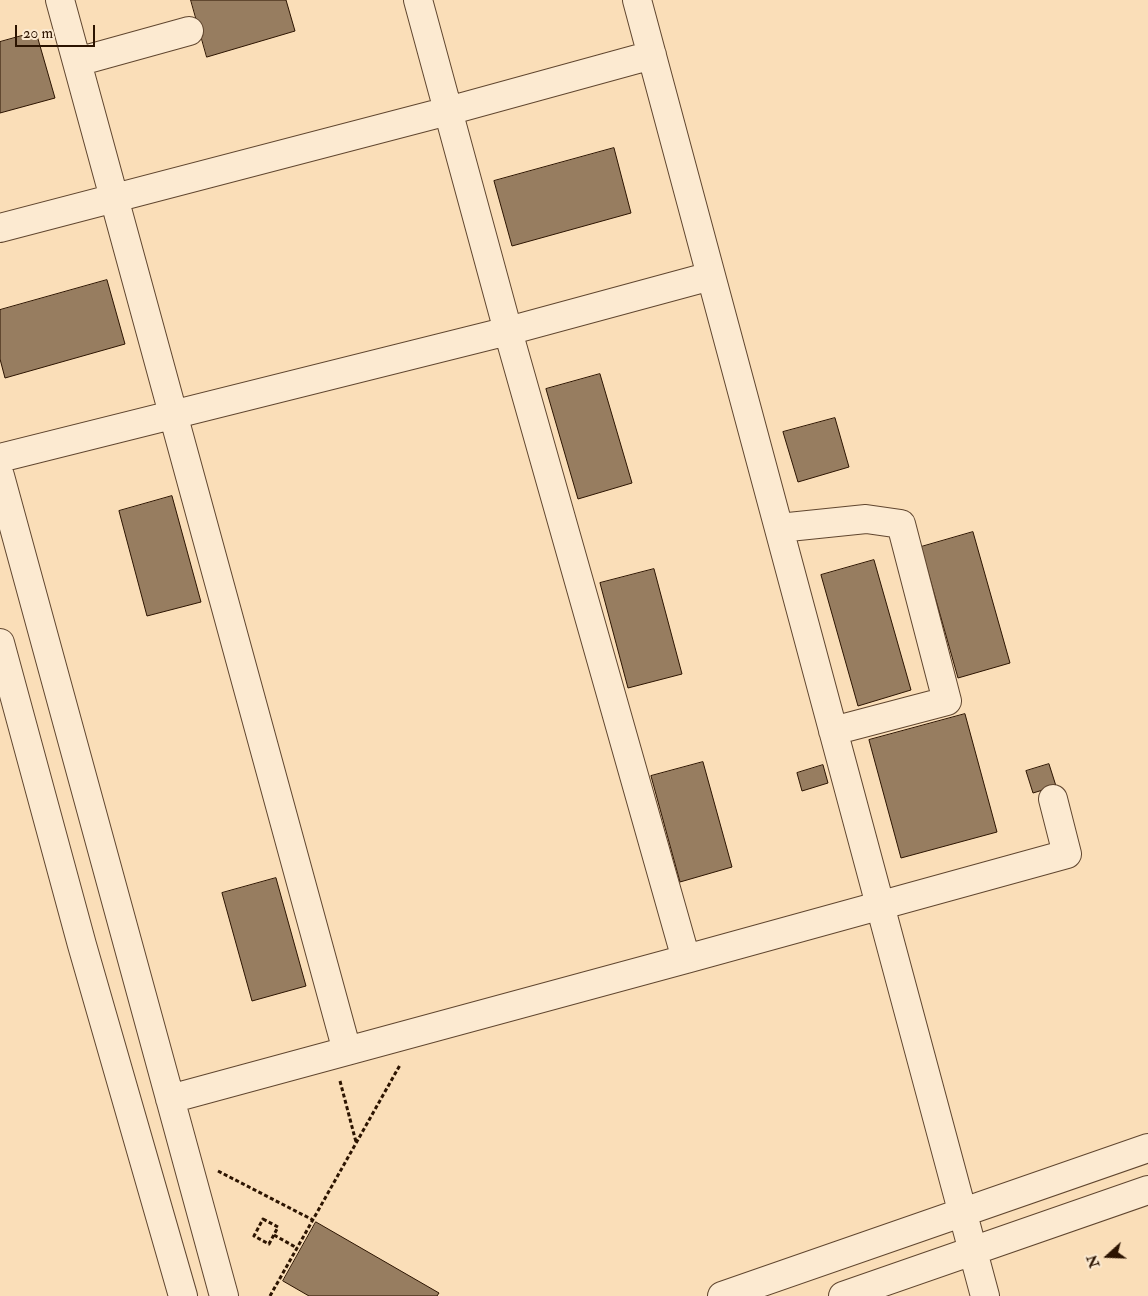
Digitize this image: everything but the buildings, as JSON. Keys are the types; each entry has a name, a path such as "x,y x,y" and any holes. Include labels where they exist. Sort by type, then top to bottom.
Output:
{"lane":[{"path":"60,0 174,415 340,1053"},
{"path":"418,0 508,332 686,959"},
{"path":"637,0 985,1296"},
{"path":"77,62 189,30"},
{"path":"0,228 448,111 652,55"},
{"path":"0,458 508,332 711,276"},
{"path":"0,476 224,1296"},
{"path":"779,528 866,519 901,524 947,701 833,732"},
{"path":"0,643 82,945 183,1296"},
{"path":"170,1099 1068,854 1054,799"},
{"path":"54,842 96,830"},
{"path":"722,1296 1148,1148"},
{"path":"843,1296 1148,1190"}],"path":[{"path":"270,1296 419,1031"},
{"path":"340,1053 356,1143"},
{"path":"190,1173 210,1166 313,1220"},
{"path":"263,1219 278,1227 274,1235 269,1244 254,1236 263,1219"},
{"path":"274,1235 297,1248"}]}
